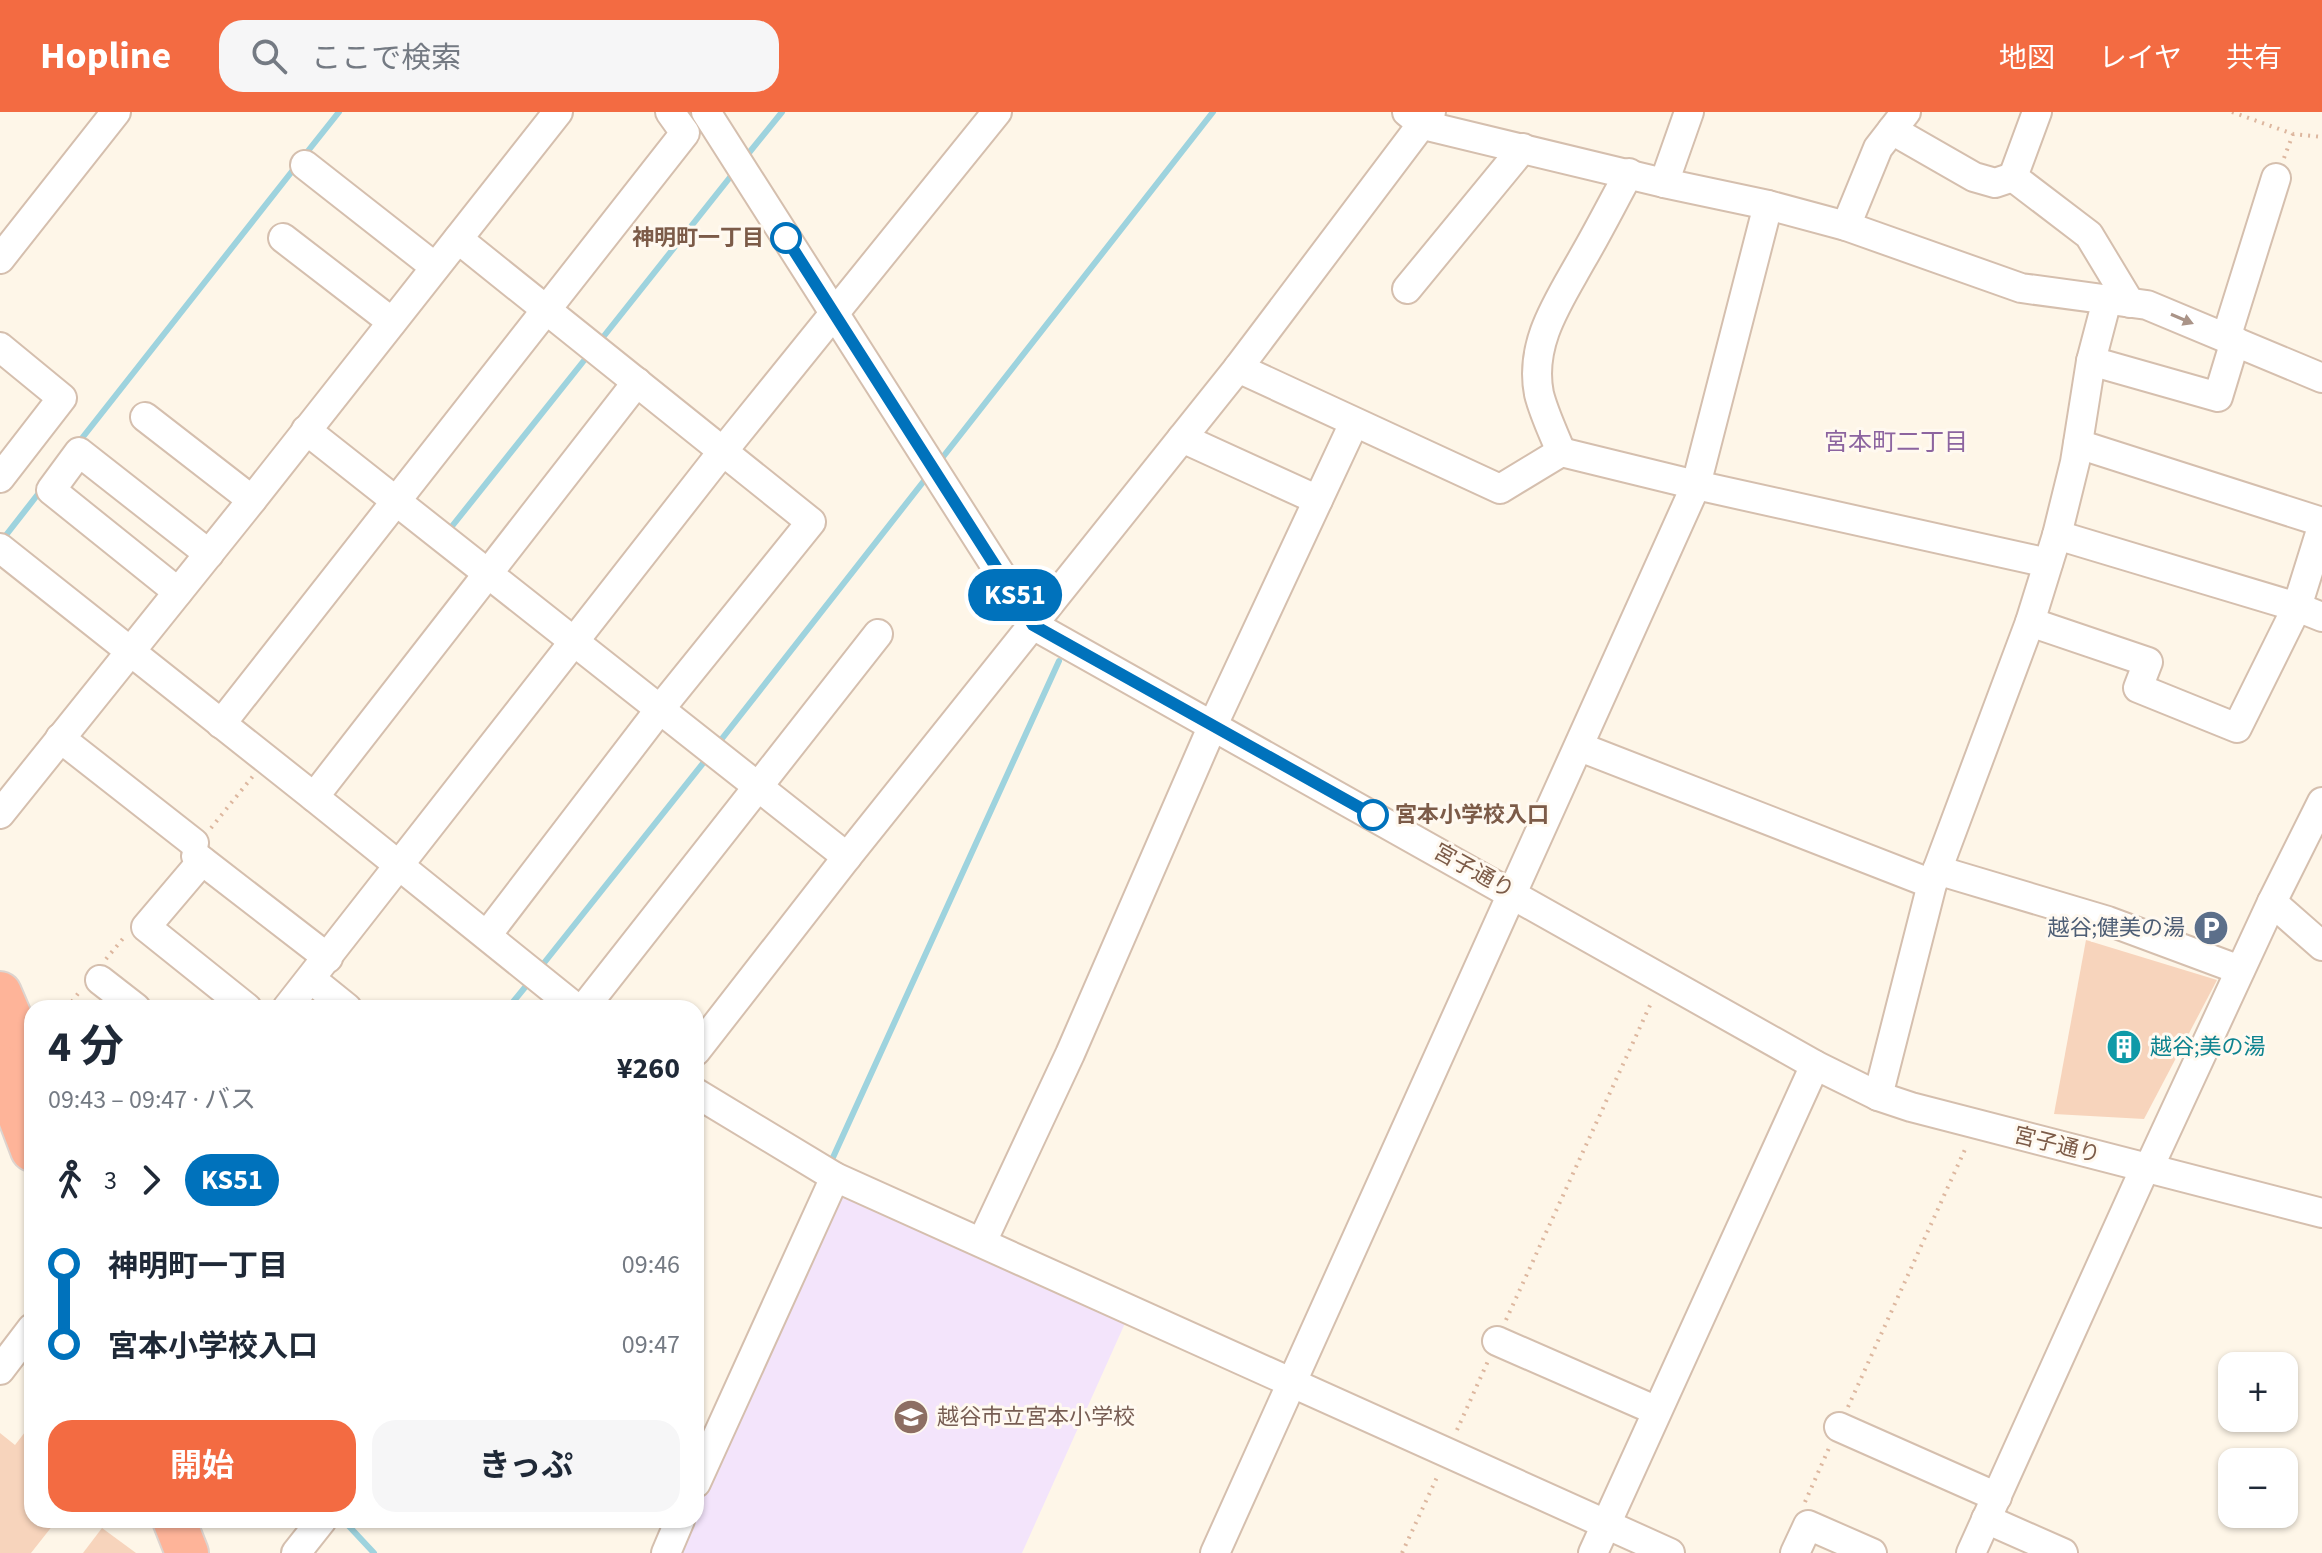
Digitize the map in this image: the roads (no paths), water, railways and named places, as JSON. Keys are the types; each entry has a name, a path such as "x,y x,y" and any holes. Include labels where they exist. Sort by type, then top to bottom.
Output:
{"highway":[{"path":"0,993 24,1049"},
{"path":"0,1066 18,1136"},
{"path":"177,1528 187,1553"},
{"path":"203,1528 212,1553"}],"street":[{"path":"0,259 116,112"},
{"path":"0,814 558,112"},
{"path":"221,724 685,133 670,112"},
{"name":"宮子通り","path":"706,112 1033,625 1815,1065 1878,1096 1963,1121 2322,1213"},
{"path":"1664,183 1689,112"},
{"path":"2013,177 2037,112"},
{"path":"294,1000 986,116"},
{"path":"704,1041 1238,368 1420,116 1523,148 1846,226 2021,288 2147,305 2322,378"},
{"path":"1846,226 1878,148 1899,121 1974,177 1995,183 2013,177"},
{"path":"1407,289 1523,148"},
{"path":"305,165 435,267"},
{"path":"1561,452 1539,394 1540,355 1546,326 1559,296 1580,264 1629,173"},
{"path":"1878,1096 1934,877 2030,622 2057,535 2078,444 2091,361 2118,302 2089,235 2013,177"},
{"path":"2091,361 2218,397 2230,340 2276,178"},
{"path":"1215,1553 1696,485 1768,205"},
{"path":"283,238 392,322"},
{"path":"458,239 811,522 660,709 487,935"},
{"path":"0,347 62,398 5,460"},
{"path":"1238,368 1500,489 1561,452 2048,563"},
{"path":"314,797 637,382"},
{"path":"145,417 252,500"},
{"path":"982,1242 1070,1054 1213,725 1354,423"},
{"path":"306,430 847,857"},
{"path":"1182,438 1318,500"},
{"path":"2030,622 2148,662 2138,688 2237,728 2309,612 2322,525 2078,444"},
{"path":"178,592 51,490 79,452 209,554"},
{"path":"2057,535 2309,612"},
{"path":"0,548 566,1000"},
{"path":"590,1000 878,634"},
{"path":"60,738 197,853 319,968 341,1000"},
{"path":"1580,747 1934,877 2108,921 2240,970"},
{"path":"1971,1553 2145,1168 2152,1161 2322,802"},
{"path":"197,853 146,927 237,1000"},
{"path":"2272,902 2322,946"},
{"path":"100,980 126,1000"},
{"path":"1593,1553 1815,1065"},
{"path":"704,1098 835,1177 1670,1553"},
{"path":"704,1445 835,1177"},
{"path":"0,1370 24,1338"},
{"path":"1497,1341 1657,1411"},
{"path":"1839,1427 1992,1508 2063,1553"},
{"path":"1795,1553 1808,1525 1872,1553"},
{"path":"296,1553 316,1528"},
{"path":"666,1553 677,1528"}],"waterway":[{"path":"304,156 339,112"},
{"path":"744,159 782,112"},
{"path":"939,462 1213,112"},
{"path":"79,442 297,165"},
{"path":"600,341 735,171"},
{"path":"449,530 590,353"},
{"path":"717,745 927,477"},
{"path":"3,539 42,489"},
{"path":"830,1164 1059,661"},
{"path":"540,968 708,757"},
{"path":"515,1000 531,980"},
{"path":"351,1528 374,1553"}],"place":[{"name":"神明町一丁目","path":"786,238"},
{"name":"宮本小学校入口","path":"1373,815"},
{"name":"越谷;健美の湯","path":"2211,928"},
{"name":"越谷;美の湯","path":"2124,1047"},
{"name":"越谷市立宮本小学校","path":"911,1417"}],"district":[{"name":"宮本町二丁目","path":"1896,442"}]}
